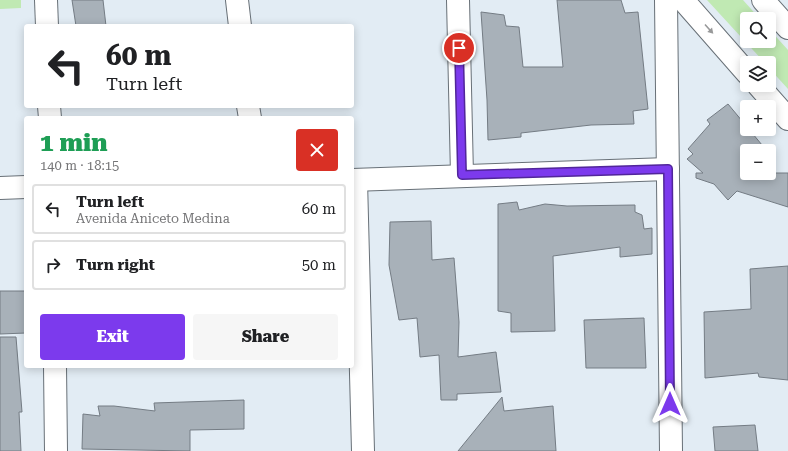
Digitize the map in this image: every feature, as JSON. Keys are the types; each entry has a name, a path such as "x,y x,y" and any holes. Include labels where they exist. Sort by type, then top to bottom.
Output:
{"street":[{"path":"46,0 47,24"},
{"path":"237,0 240,24"},
{"path":"458,0 462,175"},
{"path":"666,0 671,451"},
{"path":"683,0 740,65"},
{"path":"763,0 788,28"},
{"path":"764,92 788,119"},
{"path":"363,451 354,180 462,175 668,169"},
{"path":"0,188 24,187"},
{"path":"55,368 56,451"}],"green space":[{"path":"0,0 21,0 21,8 0,9"},
{"path":"707,0 743,0 754,12 740,12 740,36"},
{"path":"776,37 788,50 788,89 776,76 776,56 759,56 751,48 776,48"}],"building":[{"path":"72,0 103,0 106,24 76,24"},
{"path":"557,0 621,0 625,13 638,12 648,109 633,111 634,124 591,125 521,133 521,137 488,140 481,12 504,15 506,26 519,27 523,67 563,67"},
{"path":"728,104 740,118 740,136 755,136 761,144 740,144 740,180 776,180 776,173 788,173 788,207 737,191 728,200 714,184 696,178 696,173 703,173 687,159 693,154 688,149 710,124 707,120"},
{"path":"517,202 519,210 545,204 567,206 635,205 635,212 642,215 644,229 652,228 652,254 620,257 620,247 553,256 555,331 511,332 511,313 498,311 498,204"},
{"path":"431,221 432,260 454,258 459,322 458,357 496,352 501,392 457,394 457,400 441,400 439,355 420,357 417,318 399,320 389,265 390,222"},
{"path":"788,266 788,380 759,377 758,373 705,378 704,312 751,309 750,269"},
{"path":"0,291 24,291 24,333 0,334"},
{"path":"644,318 646,368 586,368 584,320"},
{"path":"0,337 16,337 22,412 19,412 21,451 0,451"},
{"path":"502,397 504,411 553,406 556,451 458,451"},
{"path":"244,400 244,429 190,430 190,451 82,449 83,414 100,416 98,406 114,406 155,411 154,403"},
{"path":"755,425 758,451 715,451 713,427"}],"route":[{"path":"459,48 462,175 668,169 670,404"}]}
